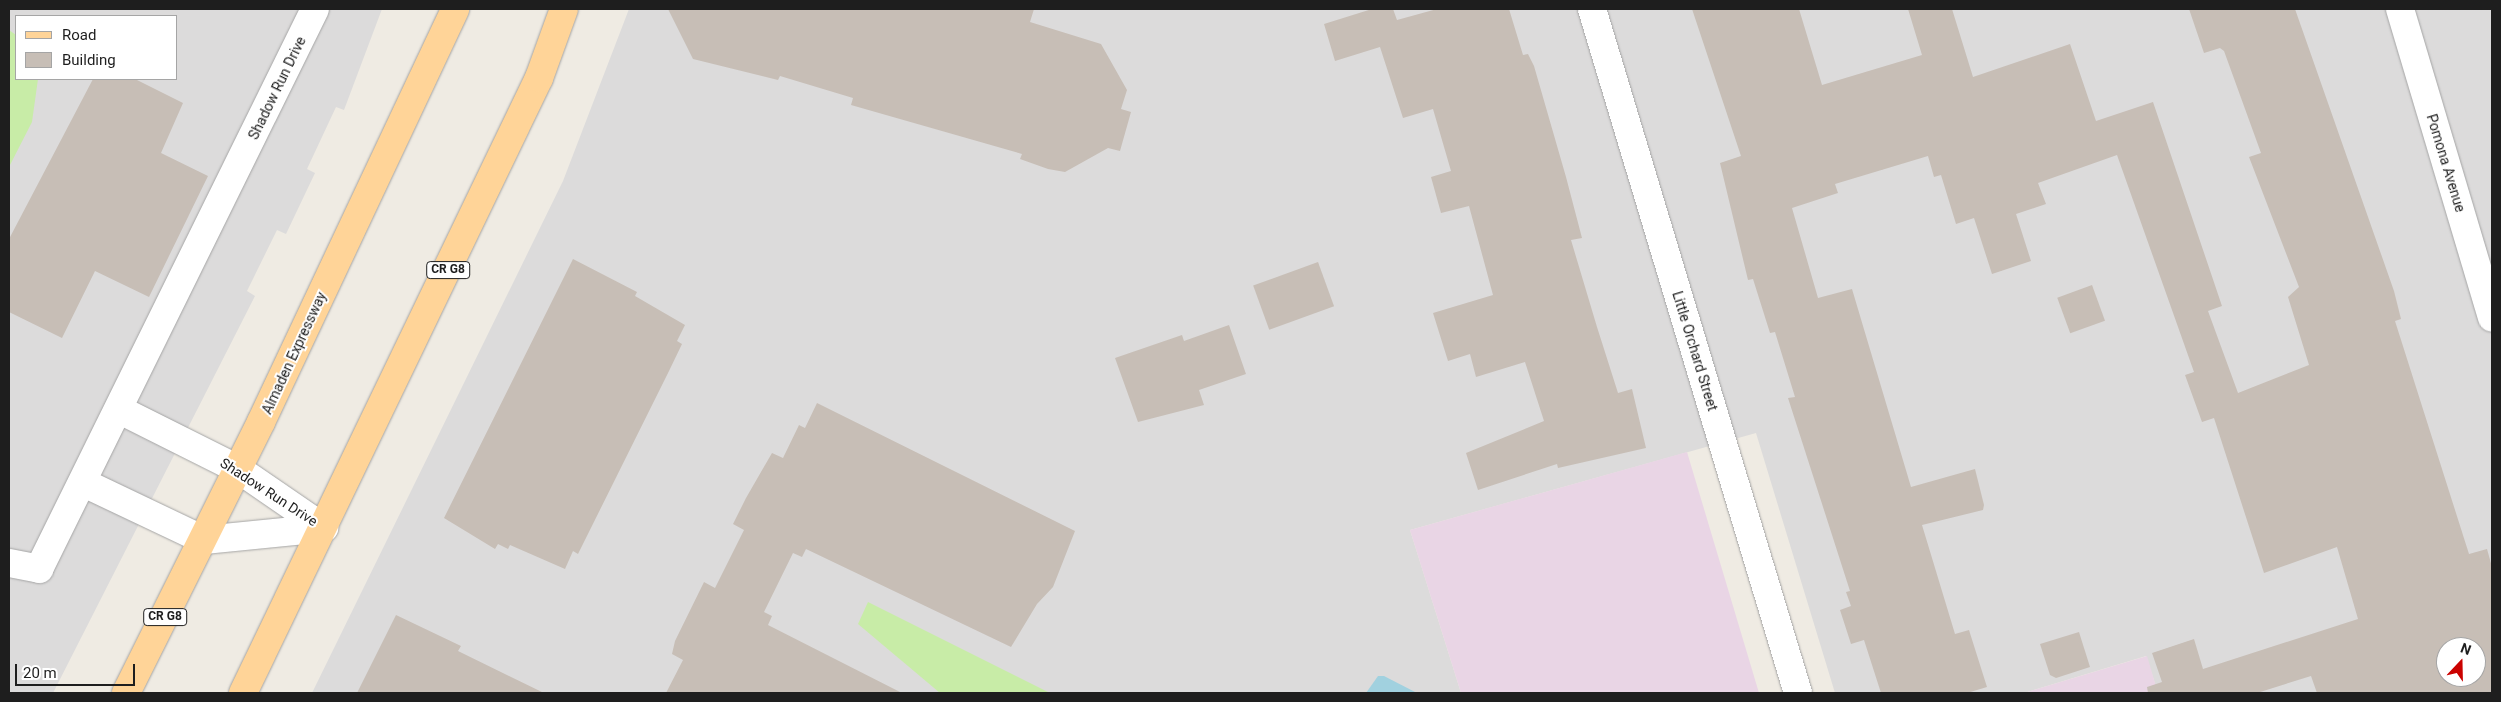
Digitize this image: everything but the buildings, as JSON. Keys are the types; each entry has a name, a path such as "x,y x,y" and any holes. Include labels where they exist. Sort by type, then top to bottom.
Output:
{"main road":[{"name":"Almaden Expressway","path":"126,693 204,540 455,9"},
{"name":"CR G8","path":"243,693 539,78 564,9"}],"street":[{"name":"Shadow Run Drive","path":"9,563 39,569 120,410 315,9"},
{"name":"Little Orchard Street","path":"1592,9 1798,693"},
{"name":"Pomona Avenue","path":"2400,9 2492,318"},
{"name":"Shadow Run Drive","path":"120,410 238,469 324,528"},
{"path":"84,483 204,540"},
{"name":"Shadow Run Drive","path":"204,540 324,528"}],"shaded area":[{"path":"9,9 382,9 344,110 336,107 307,169 315,173 286,234 277,230 247,291 255,296 53,693 9,693"},
{"path":"629,9 2492,9 2492,693 2158,693 2146,656 2024,693 1835,693 1756,433 1410,530 1461,693 312,693 563,181"},
{"path":"1687,452 1759,693 1461,693 1410,530"},
{"path":"2147,656 2158,693 2024,693"}],"green space":[{"path":"9,30 15,34 15,80 38,80 32,122 9,167"},
{"path":"868,602 1050,693 940,693 858,624"}],"water":[{"path":"1378,676 1384,676 1417,693 1366,693"}]}
